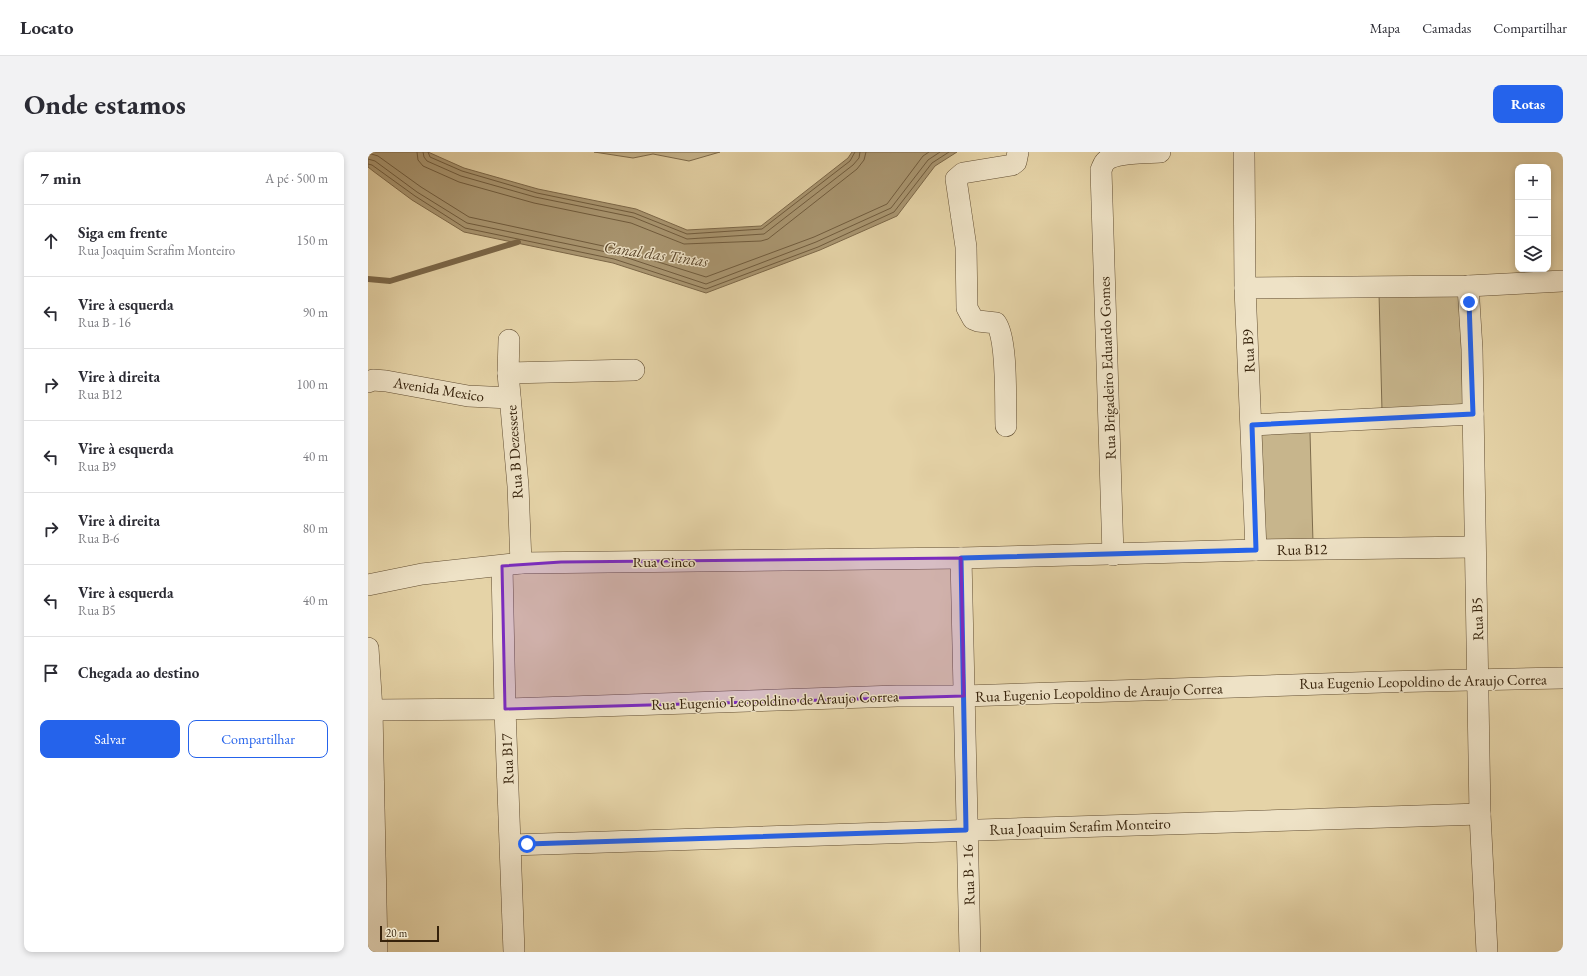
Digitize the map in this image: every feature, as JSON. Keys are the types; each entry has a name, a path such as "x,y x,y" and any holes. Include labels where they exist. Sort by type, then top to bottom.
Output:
{"street":[{"path":"1006,426 1004,356 1001,334 996,323 978,321 973,318 967,308 966,248 956,179 963,173 1012,166 1016,162 1018,152"},
{"name":"Rua Brigadeiro Eduardo Gomes","path":"1113,555 1100,180 1101,170 1110,156 1160,152"},
{"name":"Rua B9","path":"1244,152 1246,288 1256,550"},
{"path":"1246,288 1468,286 1563,281"},
{"name":"Rua B5","path":"1468,286 1472,349 1474,547 1479,680 1480,814 1487,952"},
{"name":"Rua B Dezessete","path":"509,340 508,374 518,486 512,564"},
{"path":"508,374 634,370"},
{"name":"Avenida Mexico","path":"368,382 373,380 386,380 468,396 510,398"},
{"path":"1252,425 1473,414"},
{"name":"Rua B12","path":"961,558 1256,550 1474,547"},
{"name":"Rua Cinco","path":"368,585 422,574 512,564 961,558"},
{"name":"Rua B - 16","path":"961,558 966,830 970,952"},
{"name":"Rua B17","path":"512,564 505,709 514,952"},
{"path":"368,648 372,710 377,952"},
{"name":"Rua Eugenio Leopoldino de Araujo Correa","path":"372,710 505,709 897,696 964,696 1563,678"},
{"name":"Rua Joaquim Serafim Monteiro","path":"511,845 1480,814"}],"highlighted area":[{"path":"961,558 964,696 505,709 502,566 561,562"}],"shaded area":[{"path":"594,152 720,152 689,161 653,154 633,158"},
{"path":"1460,291 1463,408 1382,411 1379,293"},
{"path":"1310,432 1313,543 1262,544 1259,433"}],"water":[{"name":"Canal das Tintas","path":"368,152 428,152 464,168 538,189 636,209 687,230 761,226 848,158 852,152 957,152 935,166 897,216 820,250 706,293 613,263 464,232 412,200 368,167"}],"waterway":[{"path":"368,279 390,281 518,242"}],"route":[{"path":"527,844 966,830 961,558 1256,550 1252,425 1473,414 1472,349 1469,302"}]}
